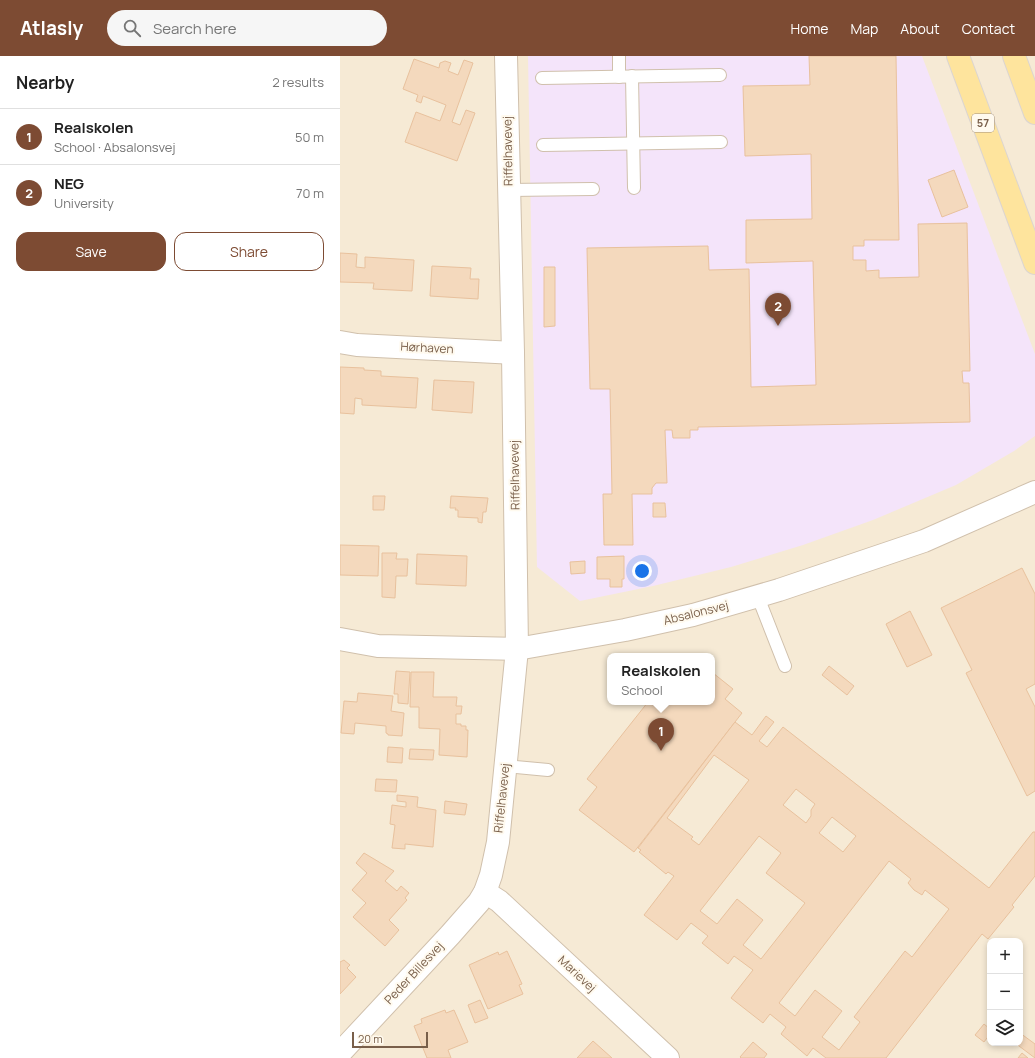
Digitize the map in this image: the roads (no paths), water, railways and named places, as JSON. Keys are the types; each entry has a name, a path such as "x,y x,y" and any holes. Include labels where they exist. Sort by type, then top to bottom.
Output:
{"main road":[{"name":"57","path":"958,56 1035,263"},
{"path":"1014,56 1035,113"}],"street":[{"name":"Riffelhavevej","path":"485,892 491,875 498,842 517,649 513,353 506,56"},
{"name":"Hørhaven","path":"340,342 513,353"},
{"name":"Absalonsvej","path":"340,639 378,646 517,649 625,630 694,615 758,597 924,541 1035,492"},
{"name":"Peder Billesvej","path":"340,1053 450,935 479,902 485,892"},
{"name":"Marievej","path":"485,892 499,901 668,1058"}],"lane":[{"path":"619,56 619,76"},
{"path":"542,78 720,75"},
{"path":"632,76 634,188"},
{"path":"543,145 721,142"},
{"path":"509,190 594,189"},
{"path":"758,597 785,666"},
{"path":"506,766 548,770"}],"place":[{"name":"NEG","path":"778,326"},
{"name":"Realskolen","path":"661,751"}]}
